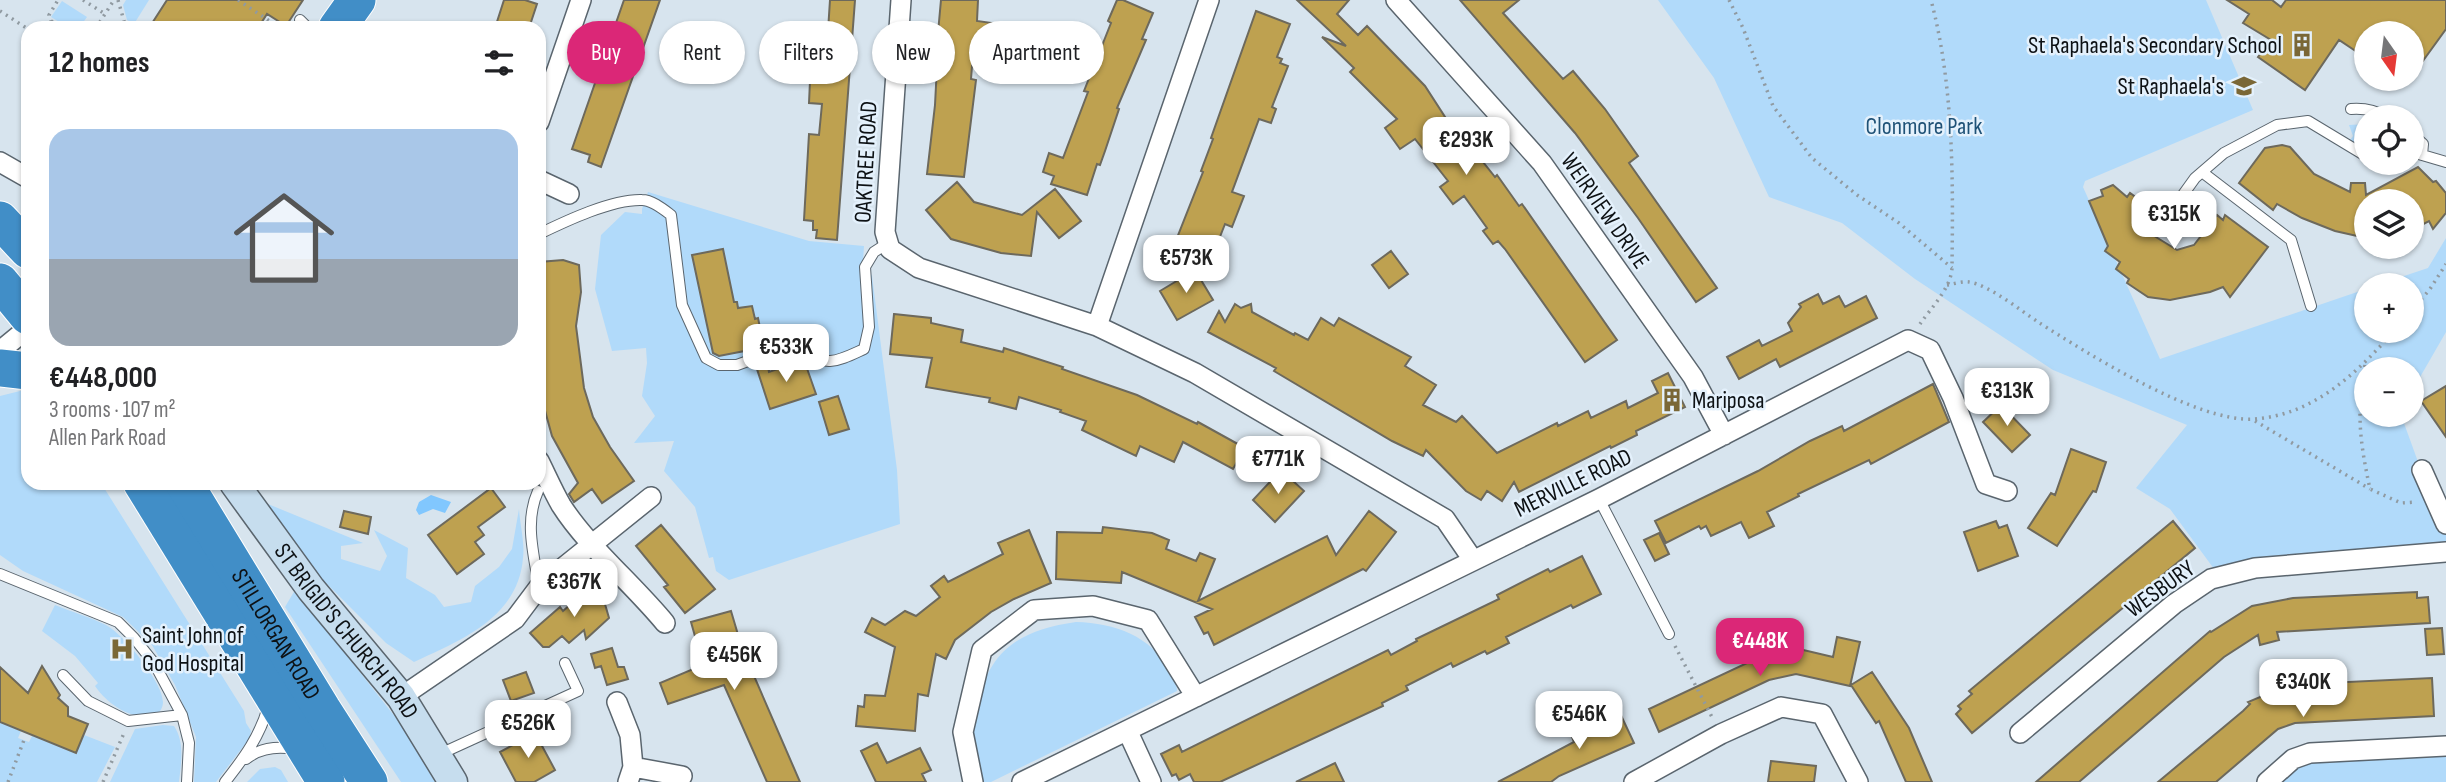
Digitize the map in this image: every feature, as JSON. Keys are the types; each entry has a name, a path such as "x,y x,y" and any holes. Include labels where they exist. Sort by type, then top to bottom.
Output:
{"highway":[{"path":"342,21 357,0"},
{"path":"0,219 21,226"},
{"path":"0,219 21,242"},
{"path":"0,282 21,308"},
{"path":"0,369 21,370"},
{"name":"STILLORGAN ROAD","path":"146,490 319,770"},
{"name":"STILLORGAN ROAD","path":"188,490 369,782"}],"street":[{"path":"546,102 581,0"},
{"name":"OAKTREE ROAD","path":"901,0 885,232 890,249 919,268 1097,326 1195,373 1445,519 1473,560"},
{"path":"1097,326 1209,0"},
{"name":"WEIRVIEW DRIVE","path":"1396,0 1542,163 1693,377 1724,435"},
{"path":"0,162 21,174"},
{"path":"546,183 569,194"},
{"path":"0,351 21,334"},
{"path":"1909,340 1930,350 1954,398 1986,484 2007,491"},
{"name":"MERVILLE ROAD","path":"1022,782 1599,499 1909,340"},
{"path":"2422,470 2446,524"},
{"path":"546,475 562,506 592,544 665,622"},
{"name":"ST BRIGID'S CHURCH ROAD","path":"239,490 311,589 401,697 453,782"},
{"path":"401,697 473,650 515,618 539,587 651,497"},
{"name":"WESBURY","path":"2020,733 2174,604 2211,579 2255,568 2446,552"},
{"path":"973,782 963,732 982,650 1034,610 1093,606 1148,620 1196,696"},
{"path":"617,702 630,735 631,774 682,776"},
{"path":"1634,782 1721,734 1781,707 1822,714 1857,782"},
{"path":"1128,732 1151,782"},
{"path":"2267,782 2293,759 2311,753 2446,746"}],"lane":[{"path":"2172,210 2202,172 2224,153 2277,125 2308,121 2354,149"},
{"path":"2424,156 2446,162"},
{"path":"2202,172 2291,240 2311,306"},
{"path":"546,231 577,216 616,204 644,200 671,215 682,305 706,358 719,365 737,365 778,350 803,348 813,359 835,362 864,349 869,327 865,267 874,252 888,243"},
{"path":"538,491 531,506 530,531 539,587"},
{"path":"1599,499 1669,634"},
{"path":"0,573 118,622 154,663 182,715 189,743 187,782"},
{"path":"436,756 578,691 565,663"},
{"path":"63,675 88,701 128,721 182,715"},
{"path":"225,782 257,738 271,694"},
{"path":"240,764 252,754 274,747 297,750 319,770"}],"path":[{"path":"51,21 49,15 58,0"},
{"path":"83,0 105,14"},
{"path":"100,21 116,0"},
{"path":"116,0 124,21"},
{"path":"237,0 270,21"},
{"path":"1729,0 1743,28 1773,106 1812,158 1857,195 1899,223 1952,268"},
{"path":"1909,340 1947,285 1952,268 1953,176 1948,102 1931,0"},
{"path":"0,12 21,25"},
{"path":"2424,296 2446,264"},
{"path":"1947,285 1968,282 1989,290 2079,348 2157,390 2199,408 2233,417 2253,419 2288,413 2313,402 2354,373"},
{"path":"2371,357 2384,343"},
{"path":"2253,419 2370,489 2402,503 2434,500"},
{"path":"2360,427 2360,443 2370,489"},
{"path":"1669,634 1721,734"},
{"path":"103,782 128,721"},
{"path":"8,782 24,740"}],"green space":[{"path":"126,0 149,0 136,21 127,20 123,5"},
{"name":"Clonmore Park","path":"1658,0 2206,0 2253,110 2085,181 2083,187 2160,359 2354,293 2354,343 2424,343 2424,273 2413,273 2428,268 2446,238 2446,332 2424,370 2424,357 2354,357 2354,427 2405,427 2446,525 2446,551 2220,577 2170,509 2136,488 2187,425 2053,370 1915,279 1842,223 1769,197 1714,78"},
{"path":"62,1 87,17 84,21 58,21 51,17"},
{"path":"2349,125 2354,125 2354,150 2346,146 2353,136"},
{"path":"648,192 809,241 864,246 863,261 872,276 897,470 900,524 729,580 716,571 713,557 709,558 695,507 664,471 674,441 634,443 655,416 642,396 647,363 646,348 612,351 595,289 601,235 625,212 642,214"},
{"path":"21,391 21,490 105,490 244,711 251,731 249,739 216,782 194,782 196,737 175,685 152,645 123,617 23,571 0,555 0,396"},
{"path":"268,504 363,543 341,546 341,559 380,571 387,556 374,530 408,548 406,578 435,595 444,607 471,602 475,586 499,567 512,549 519,509 523,558 519,579 499,611 484,624 450,645 414,662 386,643 310,567"},
{"path":"295,590 400,723 435,782 401,782 285,607"},
{"path":"55,605 106,625 132,648 161,693 163,702 156,716 130,714 107,700 95,686 98,683 75,656 42,631"},
{"path":"1076,622 1104,625 1142,640 1162,659 1175,681 1177,691 991,782 981,782 973,727 982,686 990,670 999,656 1024,637 1039,630"},
{"path":"0,722 21,731 18,738 29,742 35,730 53,744 76,753 84,735 115,747 97,782 0,782"},
{"path":"174,726 180,739 179,782 110,782 135,729"},
{"path":"2446,746 2446,782 2267,782 2294,760"},
{"path":"275,767 281,770 288,782 247,782 260,769"}],"shaded area":[{"path":"431,495 451,502 445,513 433,509 419,515 416,510 419,502"}],"building":[{"path":"167,0 303,0 289,21 278,21 267,14 262,21 154,21"},
{"path":"504,0 525,0 537,4 531,21 497,21"},
{"path":"624,0 660,0 645,42 645,21 617,21"},
{"path":"830,0 855,0 853,21 829,21"},
{"path":"941,0 978,0 977,21 969,21 969,84 976,84 964,177 927,174 936,84 955,84 955,21 939,21"},
{"path":"1117,0 1153,13 1142,39 1146,40 1117,108 1119,109 1105,151 1100,165 1097,164 1087,195 1051,184 1054,176 1043,172 1049,153 1063,158 1088,92 1084,91 1087,84 1104,84 1104,41 1111,23 1108,21"},
{"path":"1297,0 1349,0 1337,14 1358,35 1367,26 1425,86 1449,123 1453,120 1495,177 1497,175 1519,206 1522,204 1617,340 1585,362 1505,249 1498,241 1493,244 1483,231 1487,228 1464,196 1453,204 1440,187 1448,181 1415,139 1400,149 1385,128 1397,119 1350,72 1354,68 1322,37 1346,46"},
{"path":"1460,0 1519,0 1503,13 1563,79 1573,71 1605,109 1638,156 1629,163 1717,288 1696,302 1575,133"},
{"name":"St Raphaela's Secondary School","path":"2227,0 2272,0 2281,7 2286,0 2446,0 2446,29 2424,59 2424,21 2354,21 2354,50 2339,40 2305,90 2258,57 2271,40 2243,23 2249,14"},
{"path":"1256,11 1290,24 1277,57 1282,59 1280,63 1288,66 1272,107 1276,109 1271,123 1259,119 1232,192 1244,196 1232,227 1225,224 1214,252 1177,238 1203,172 1201,171 1213,139 1211,138"},
{"path":"595,84 630,84 601,167 588,162 590,155 572,149"},
{"path":"810,84 849,84 837,240 816,238 817,230 813,230 813,221 804,220 809,134 819,135 822,104 809,103"},
{"path":"2282,145 2290,147 2314,174 2350,192 2351,183 2365,183 2366,189 2354,189 2354,235 2302,218 2277,204 2273,210 2239,183 2265,148"},
{"path":"2424,173 2433,182 2436,181 2446,193 2446,213 2433,229 2429,221 2424,224 2424,189 2377,189 2403,175"},
{"path":"957,182 974,202 1022,215 1055,189 1081,221 1059,238 1037,212 1031,256 1001,253 951,239 926,210"},
{"path":"2113,185 2127,197 2130,193 2145,204 2143,206 2153,216 2143,229 2177,250 2194,245 2217,215 2223,220 2225,215 2268,247 2230,297 2223,287 2170,300 2148,297 2127,283 2129,279 2116,269 2120,262 2105,251 2108,246 2089,201 2103,196 2101,190"},
{"path":"723,249 734,302 737,302 738,308 752,306 755,319 758,318 764,347 751,352 750,350 719,356 713,353 692,255"},
{"path":"1391,251 1408,274 1389,288 1372,265"},
{"path":"563,260 579,265 581,292 576,326 584,388 593,417 634,481 602,503 592,489 574,502 569,494 578,483 552,436 546,414 546,261"},
{"path":"1195,270 1213,300 1177,320 1160,291"},
{"path":"1818,294 1823,304 1839,296 1845,307 1866,296 1877,318 1780,367 1776,359 1739,379 1727,357 1759,340 1762,346 1792,331 1788,323 1801,307 1799,304"},
{"path":"1235,304 1241,308 1251,304 1252,312 1308,340 1321,318 1334,326 1339,318 1411,357 1405,366 1436,385 1423,405 1456,422 1462,416 1497,453 1588,411 1591,418 1626,401 1628,408 1658,393 1652,381 1668,373 1685,407 1636,431 1637,435 1519,492 1514,482 1502,501 1487,491 1481,500 1466,491 1426,450 1423,456 1392,441 1274,371 1276,368 1208,332 1219,311 1225,322"},
{"path":"894,314 931,318 931,323 963,330 961,342 1003,352 1004,348 1137,395 1197,424 1198,422 1245,448 1233,469 1183,442 1174,462 1140,446 1136,456 1082,430 1086,421 1060,412 1061,410 1019,397 1016,409 989,402 990,398 926,387 932,358 890,354"},
{"path":"804,360 816,394 770,409 756,366 767,362 769,372"},
{"path":"1933,384 1949,422 1871,464 1869,460 1798,494 1799,496 1767,512 1774,526 1749,538 1741,522 1711,536 1706,526 1701,529 1699,526 1666,543 1655,521 1758,471 1810,441 1842,426 1844,431"},
{"path":"2446,386 2446,437 2424,405 2424,399"},
{"path":"838,396 849,429 829,435 819,402"},
{"path":"2001,405 2030,435 2012,452 1983,422"},
{"path":"2071,449 2106,462 2096,492 2093,491 2057,546 2028,528 2051,493 2055,495"},
{"path":"1281,470 1304,491 1275,522 1253,500"},
{"path":"488,490 492,490 505,507 478,527 484,535 475,542 484,554 457,574 428,535"},
{"path":"344,511 371,517 368,534 340,527"},
{"path":"1369,511 1396,532 1366,571 1363,569 1214,645 1208,632 1204,634 1195,617 1212,609 1122,572 1121,583 1056,579 1057,532 1102,533 1103,527 1152,533 1169,540 1166,549 1196,561 1200,553 1215,559 1198,601 1327,536 1336,555"},
{"path":"1996,521 1999,528 2007,525 2018,556 1978,571 1964,532"},
{"path":"2173,521 2195,548 1972,733 1956,714 1961,709 1958,706 1972,694 1969,691"},
{"path":"661,525 715,589 685,613 664,587 668,585 636,546"},
{"path":"1029,530 1051,583 991,612 955,640 946,659 936,654 928,696 918,694 915,731 856,726 858,706 864,707 865,695 885,696 895,647 865,632 872,618 885,625 905,611 916,616 940,597 931,586 944,576 948,582 1003,554 998,543"},
{"path":"1659,533 1669,554 1655,561 1644,540"},
{"path":"1582,556 1601,594 1573,608 1571,605 1506,637 1509,643 1487,654 1485,651 1453,667 1451,663 1406,686 1408,690 1382,703 1383,706 1220,782 1194,782 1190,774 1179,780 1176,774 1172,776 1161,754 1179,745 1182,752 1388,650 1391,655 1417,641 1416,639 1499,599 1497,595 1548,569 1550,572"},
{"path":"598,580 609,618 586,639 584,630 569,643 562,636 549,647 543,647 530,633 560,607 563,611"},
{"path":"2417,592 2417,598 2428,597 2430,623 2277,632 2279,640 2260,645 2258,635 2224,657 2079,782 2036,782 2210,631 2252,606 2293,598"},
{"path":"731,611 744,655 750,653 758,675 754,676 800,782 767,782 724,685 668,704 660,683 703,665 691,622"},
{"path":"2442,628 2444,654 2427,655 2425,629"},
{"path":"1773,637 1776,653 1795,648 1833,657 1837,637 1860,642 1850,686 1796,674 1769,680 1659,732 1649,709 1760,657 1756,641"},
{"path":"612,648 618,667 624,667 628,679 607,685 601,666 595,668 591,654"},
{"path":"42,666 60,695 58,698 68,707 68,716 88,724 76,753 0,722 0,667 28,693"},
{"path":"526,672 534,693 511,701 503,680"},
{"path":"1872,672 1909,728 1932,782 1906,782 1879,721 1876,723 1851,685"},
{"path":"2432,678 2434,716 2295,723 2278,729 2216,782 2158,782 2243,711 2250,704 2248,702 2296,682"},
{"path":"1618,709 1634,743 1551,782 1498,782 1574,742 1571,734 1603,720 1601,717"},
{"path":"535,733 555,770 534,782 516,782 500,752"},
{"path":"877,743 887,763 920,748 931,770 922,774 926,782 876,782 861,751"},
{"path":"1771,761 1816,766 1814,782 1768,782"},
{"path":"1335,763 1344,782 1296,782"}],"place":[{"name":"St Raphaela's Secondary School","path":"2302,45"},
{"name":"St Raphaela's","path":"2244,86"},
{"name":"Mariposa","path":"1672,400"},
{"name":"Saint John of God Hospital","path":"122,649"}]}
